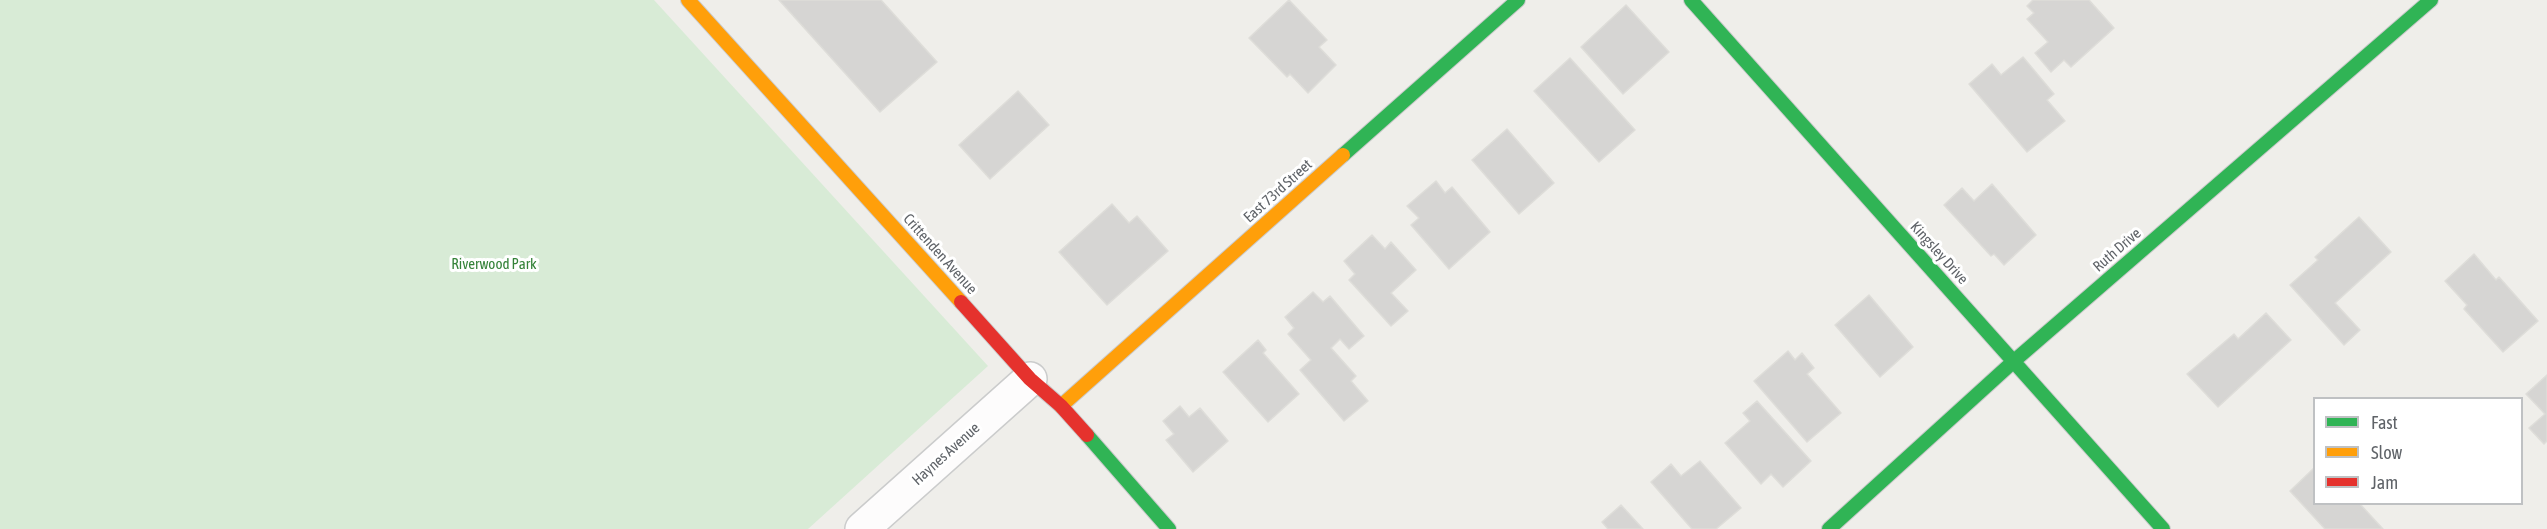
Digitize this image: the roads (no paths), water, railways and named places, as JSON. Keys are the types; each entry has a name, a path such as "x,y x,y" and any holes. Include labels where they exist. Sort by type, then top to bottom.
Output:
{"street":[{"name":"Crittenden Avenue","path":"688,0 1030,379 1061,406 1169,529"},
{"name":"East 73rd Street","path":"1061,406 1518,0"},
{"name":"Kingsley Drive","path":"1690,0 2163,529"},
{"name":"Ruth Drive","path":"1829,529 2014,361 2431,0"},
{"name":"Haynes Avenue","path":"862,529 1030,379"}],"park label":[{"name":"Riverwood Park","path":"494,264"}]}
